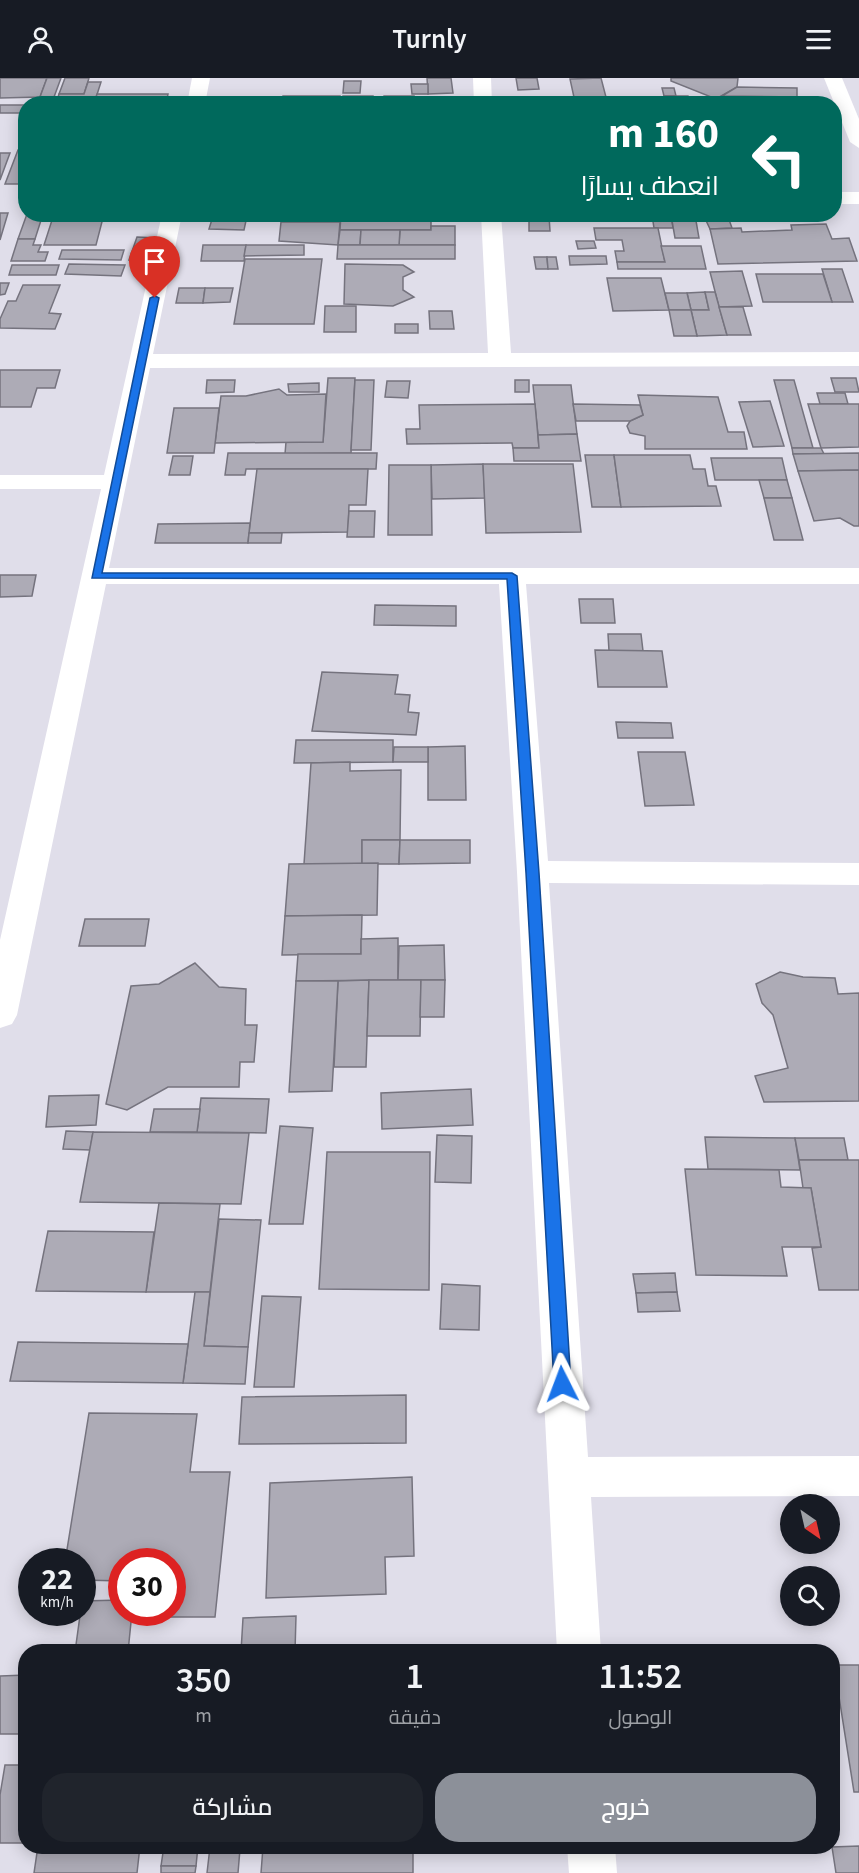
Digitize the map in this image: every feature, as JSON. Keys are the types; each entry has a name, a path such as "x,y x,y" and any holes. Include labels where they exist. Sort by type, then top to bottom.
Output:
{"street":[{"path":"198,96 201,78"},
{"path":"482,78 483,96"},
{"path":"833,78 840,96"},
{"path":"842,100 859,142"},
{"path":"842,198 859,198"},
{"path":"0,1015 170,222"},
{"path":"491,222 500,360"},
{"path":"142,361 859,359"},
{"path":"0,482 116,482"},
{"path":"96,576 859,576"},
{"path":"512,576 533,873 578,1644"},
{"path":"533,873 859,874"},
{"path":"568,1477 859,1476"},
{"path":"591,1854 592,1873"}],"building":[{"path":"0,78 47,78 40,96 0,98"},
{"path":"47,78 61,78 54,96 40,96"},
{"path":"65,78 89,78 84,94 59,94"},
{"path":"427,78 451,78 453,93 428,94"},
{"path":"516,78 537,78 539,89 518,90"},
{"path":"601,78 606,96 574,96 570,79"},
{"path":"671,78 738,78 737,87 721,96 708,96 671,81"},
{"path":"344,81 361,81 360,93 343,93"},
{"path":"88,82 101,82 97,96 58,96 59,94 84,94"},
{"path":"411,84 428,84 428,94 412,94"},
{"path":"737,87 797,88 797,96 722,96"},
{"path":"662,88 674,88 676,96 664,96"},
{"path":"97,94 168,94 168,96 96,96"},
{"path":"0,105 18,105 18,113 0,113"},
{"path":"18,150 18,184 5,184"},
{"path":"0,153 10,153 0,180"},
{"path":"0,213 8,213 0,240"},
{"path":"24,222 40,222 35,239 18,239"},
{"path":"51,222 102,222 96,245 44,245"},
{"path":"211,222 246,222 244,230 209,229"},
{"path":"281,222 340,222 338,245 279,241"},
{"path":"340,222 431,222 431,230 340,230"},
{"path":"529,222 549,222 550,231 529,231"},
{"path":"653,222 672,222 673,228 654,228"},
{"path":"672,222 696,222 699,238 675,238"},
{"path":"707,222 730,222 732,228 710,229"},
{"path":"826,224 832,239 849,238 857,261 718,264 710,229 741,228 742,232 792,230 791,225"},
{"path":"431,226 455,226 455,245 399,245 400,230 431,230"},
{"path":"594,228 658,228 665,262 617,262 615,251 624,251 622,240 596,240"},
{"path":"340,230 361,230 360,245 338,245"},
{"path":"361,230 400,230 399,245 360,245"},
{"path":"137,237 156,238 148,260 129,260"},
{"path":"18,239 35,239 33,245 41,245 38,252 48,252 45,261 11,261"},
{"path":"576,241 594,241 596,248 578,249"},
{"path":"203,245 246,245 244,261 201,261"},
{"path":"246,245 304,245 304,255 244,256"},
{"path":"338,245 455,245 455,259 337,259"},
{"path":"661,246 701,246 706,269 618,269 617,262 665,262"},
{"path":"62,250 124,250 121,260 59,259"},
{"path":"569,256 606,256 607,264 570,265"},
{"path":"534,257 547,257 548,269 536,269"},
{"path":"547,257 556,257 558,269 548,269"},
{"path":"245,259 322,259 314,324 234,324"},
{"path":"69,264 125,265 121,276 65,274"},
{"path":"345,264 403,265 414,272 403,277 403,290 414,297 393,306 344,304"},
{"path":"12,265 59,265 56,275 9,275"},
{"path":"822,269 842,269 853,302 832,302"},
{"path":"742,271 752,306 719,307 710,272"},
{"path":"756,274 823,274 832,302 763,302"},
{"path":"607,278 661,278 669,310 613,311"},
{"path":"0,283 9,283 5,294 0,295"},
{"path":"23,285 60,285 49,313 61,314 55,329 0,328 0,319 8,301 16,301"},
{"path":"179,288 205,288 203,303 176,303"},
{"path":"205,288 233,288 230,302 203,303"},
{"path":"705,292 709,310 691,310 687,293"},
{"path":"705,292 715,292 727,335 697,336 691,310 709,310"},
{"path":"665,293 687,293 691,310 669,310"},
{"path":"325,306 356,306 356,332 324,332"},
{"path":"719,307 743,307 751,335 727,335"},
{"path":"669,310 691,310 697,336 674,336"},
{"path":"429,311 452,311 454,329 430,329"},
{"path":"395,324 418,324 418,333 395,333"},
{"path":"0,370 60,370 55,388 37,388 31,407 0,407"},
{"path":"328,378 355,378 351,453 285,454 286,442 323,442"},
{"path":"831,378 856,378 859,392 835,392"},
{"path":"207,380 235,380 234,392 206,393"},
{"path":"355,380 374,380 371,450 351,450"},
{"path":"515,380 529,380 529,392 515,392"},
{"path":"774,380 794,380 813,448 792,448"},
{"path":"387,381 410,381 408,398 385,397"},
{"path":"319,383 319,392 289,392 288,384"},
{"path":"533,385 571,385 577,434 538,435"},
{"path":"279,389 287,395 326,394 323,442 215,443 221,396 246,396"},
{"path":"817,393 845,393 848,404 820,404"},
{"path":"638,395 718,397 728,432 744,432 747,449 645,449 645,436 630,433 627,426 630,421 643,415"},
{"path":"770,401 784,446 753,447 739,402"},
{"path":"535,404 539,448 513,448 512,443 407,444 406,429 420,429 419,405"},
{"path":"573,404 640,405 643,415 630,421 576,421"},
{"path":"808,404 859,404 859,447 821,448"},
{"path":"174,408 219,408 214,453 167,453"},
{"path":"577,434 581,461 514,461 513,448 539,448 538,435"},
{"path":"792,448 821,448 824,454 793,454"},
{"path":"228,453 377,453 376,469 246,469 245,475 225,475"},
{"path":"859,453 859,470 798,471 793,454"},
{"path":"585,455 614,455 621,507 592,507"},
{"path":"614,455 690,455 693,469 705,469 708,486 716,486 721,506 621,507"},
{"path":"173,456 193,456 190,475 169,475"},
{"path":"711,458 782,458 787,480 715,480"},
{"path":"483,464 485,498 432,499 431,465"},
{"path":"483,464 573,464 581,532 486,533"},
{"path":"389,465 431,465 432,535 388,535"},
{"path":"257,469 368,469 366,505 349,505 348,532 249,533"},
{"path":"859,470 859,526 854,526 840,518 814,521 798,471"},
{"path":"759,480 787,480 792,498 764,498"},
{"path":"764,498 792,498 803,540 774,540"},
{"path":"349,511 375,511 374,537 347,537"},
{"path":"250,523 248,543 155,543 158,524"},
{"path":"249,533 282,533 281,543 248,543"},
{"path":"0,575 36,575 32,596 0,597"},
{"path":"579,599 613,599 615,623 581,623"},
{"path":"375,605 456,606 456,626 374,625"},
{"path":"608,634 641,634 643,651 609,651"},
{"path":"595,650 662,651 667,687 598,687"},
{"path":"322,672 398,675 395,694 410,695 408,712 419,713 416,735 312,731"},
{"path":"616,722 671,723 673,738 618,738"},
{"path":"296,740 393,740 393,762 294,763"},
{"path":"465,746 466,800 428,800 428,747"},
{"path":"394,747 428,747 428,762 393,762"},
{"path":"638,752 685,752 694,805 645,806"},
{"path":"350,762 350,771 401,770 400,840 362,840 362,864 304,864 311,763"},
{"path":"362,840 400,840 399,864 362,864"},
{"path":"400,840 470,840 470,863 399,864"},
{"path":"378,863 377,915 285,916 289,864"},
{"path":"362,915 361,954 282,955 285,916"},
{"path":"85,919 149,919 145,946 79,946"},
{"path":"398,938 398,980 296,981 298,954 361,954 361,939"},
{"path":"444,945 445,980 398,980 399,946"},
{"path":"195,963 219,987 246,989 245,1025 257,1025 254,1062 240,1062 239,1087 168,1087 127,1110 106,1104 131,986 159,984"},
{"path":"780,972 803,977 835,978 838,994 859,993 859,1101 764,1102 755,1076 788,1068 773,1015 762,1003 756,984"},
{"path":"369,980 366,1067 334,1067 338,981"},
{"path":"369,980 421,980 420,1036 367,1036"},
{"path":"421,980 445,980 444,1017 420,1017"},
{"path":"296,981 338,981 332,1091 289,1092"},
{"path":"471,1089 473,1125 382,1129 381,1093"},
{"path":"99,1095 96,1125 46,1127 49,1096"},
{"path":"201,1098 269,1099 266,1133 197,1132"},
{"path":"154,1109 200,1109 197,1132 150,1132"},
{"path":"280,1126 313,1128 303,1224 269,1224"},
{"path":"66,1131 93,1132 90,1150 63,1149"},
{"path":"93,1132 249,1133 241,1204 80,1202"},
{"path":"437,1135 472,1136 471,1183 435,1182"},
{"path":"705,1137 795,1138 800,1170 708,1169"},
{"path":"795,1138 844,1138 848,1160 799,1160"},
{"path":"327,1152 430,1152 429,1290 319,1289"},
{"path":"799,1160 859,1160 859,1290 819,1290 812,1248 821,1247 811,1188 803,1188"},
{"path":"685,1169 779,1170 781,1187 811,1188 821,1247 782,1247 787,1276 696,1275"},
{"path":"159,1203 220,1204 210,1292 146,1292"},
{"path":"219,1219 261,1220 248,1347 204,1346"},
{"path":"48,1231 154,1232 146,1292 36,1291"},
{"path":"675,1273 677,1292 636,1293 633,1274"},
{"path":"442,1284 480,1286 479,1330 440,1329"},
{"path":"195,1292 210,1292 204,1346 248,1347 245,1384 183,1383"},
{"path":"677,1292 680,1311 638,1312 636,1293"},
{"path":"262,1296 301,1297 294,1387 254,1387"},
{"path":"18,1342 188,1344 183,1383 10,1381"},
{"path":"406,1395 406,1443 239,1444 242,1397"},
{"path":"89,1413 197,1414 190,1472 230,1472 215,1617 186,1617 186,1548 108,1548 108,1581 96,1580 96,1548 67,1548"},
{"path":"412,1477 414,1556 385,1557 386,1594 266,1598 270,1483"},
{"path":"108,1600 108,1626 131,1626 129,1644 76,1644 79,1626 96,1626 96,1601"},
{"path":"296,1616 295,1644 241,1644 243,1618"},
{"path":"840,1665 859,1665 859,1792 854,1792 840,1703"},
{"path":"18,1675 18,1734 0,1734 0,1676"},
{"path":"5,1765 18,1765 18,1843 0,1843 0,1795"},
{"path":"859,1846 859,1873 836,1873 833,1854 840,1854 840,1847"},
{"path":"37,1854 139,1854 137,1873 34,1873"},
{"path":"163,1854 197,1854 196,1866 161,1866"},
{"path":"209,1854 240,1854 238,1873 207,1873"},
{"path":"262,1854 413,1854 413,1873 261,1873"},
{"path":"161,1866 196,1866 195,1873 161,1873"}],"route":[{"path":"155,298 96,576 512,576 533,873 562,1384"}]}
